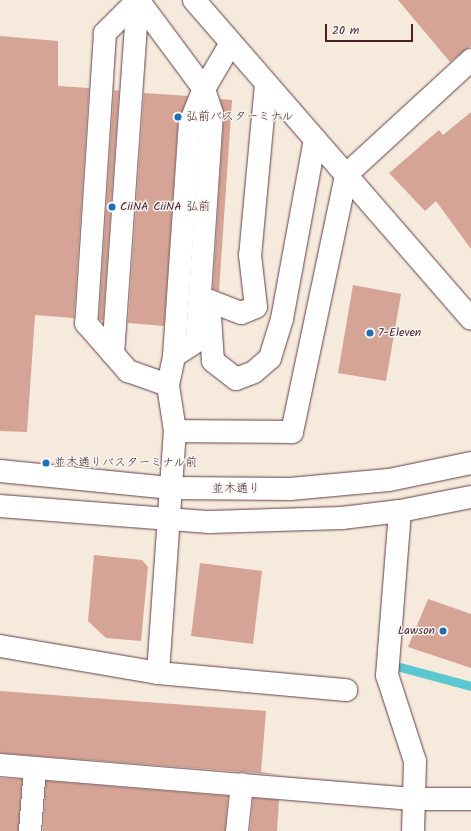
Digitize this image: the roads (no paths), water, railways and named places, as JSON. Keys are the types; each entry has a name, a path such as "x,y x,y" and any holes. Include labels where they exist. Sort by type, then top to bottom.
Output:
{"street":[{"path":"138,0 204,89"},
{"path":"138,0 105,32 86,323 128,371 168,384"},
{"path":"113,354 138,0"},
{"path":"194,0 471,319"},
{"path":"158,673 175,431 168,384 174,356 190,123 204,89 231,43"},
{"path":"175,431 292,432 346,175 471,60"},
{"path":"266,84 250,255 256,307 241,313 209,301 213,361 236,379 254,372 270,358 282,319 314,139"},
{"name":"並木通り","path":"0,471 171,488 290,489 389,480 471,463"},
{"path":"0,506 169,522 342,518 400,511 471,497"},
{"path":"400,511 386,675 415,760 416,799 413,831"},
{"path":"0,646 158,673 346,690"},
{"path":"0,765 416,799 471,799"},
{"path":"30,831 35,768"},
{"path":"237,831 242,784"}],"waterway":[{"path":"400,667 471,686"}],"place":[{"name":"弘前バスターミナル","path":"178,117"},
{"name":"CiiNA CiiNA 弘前","path":"112,207"},
{"name":"7-Eleven","path":"370,333"},
{"name":"並木通りバスターミナル前","path":"46,463"},
{"name":"Lawson","path":"443,631"}]}
